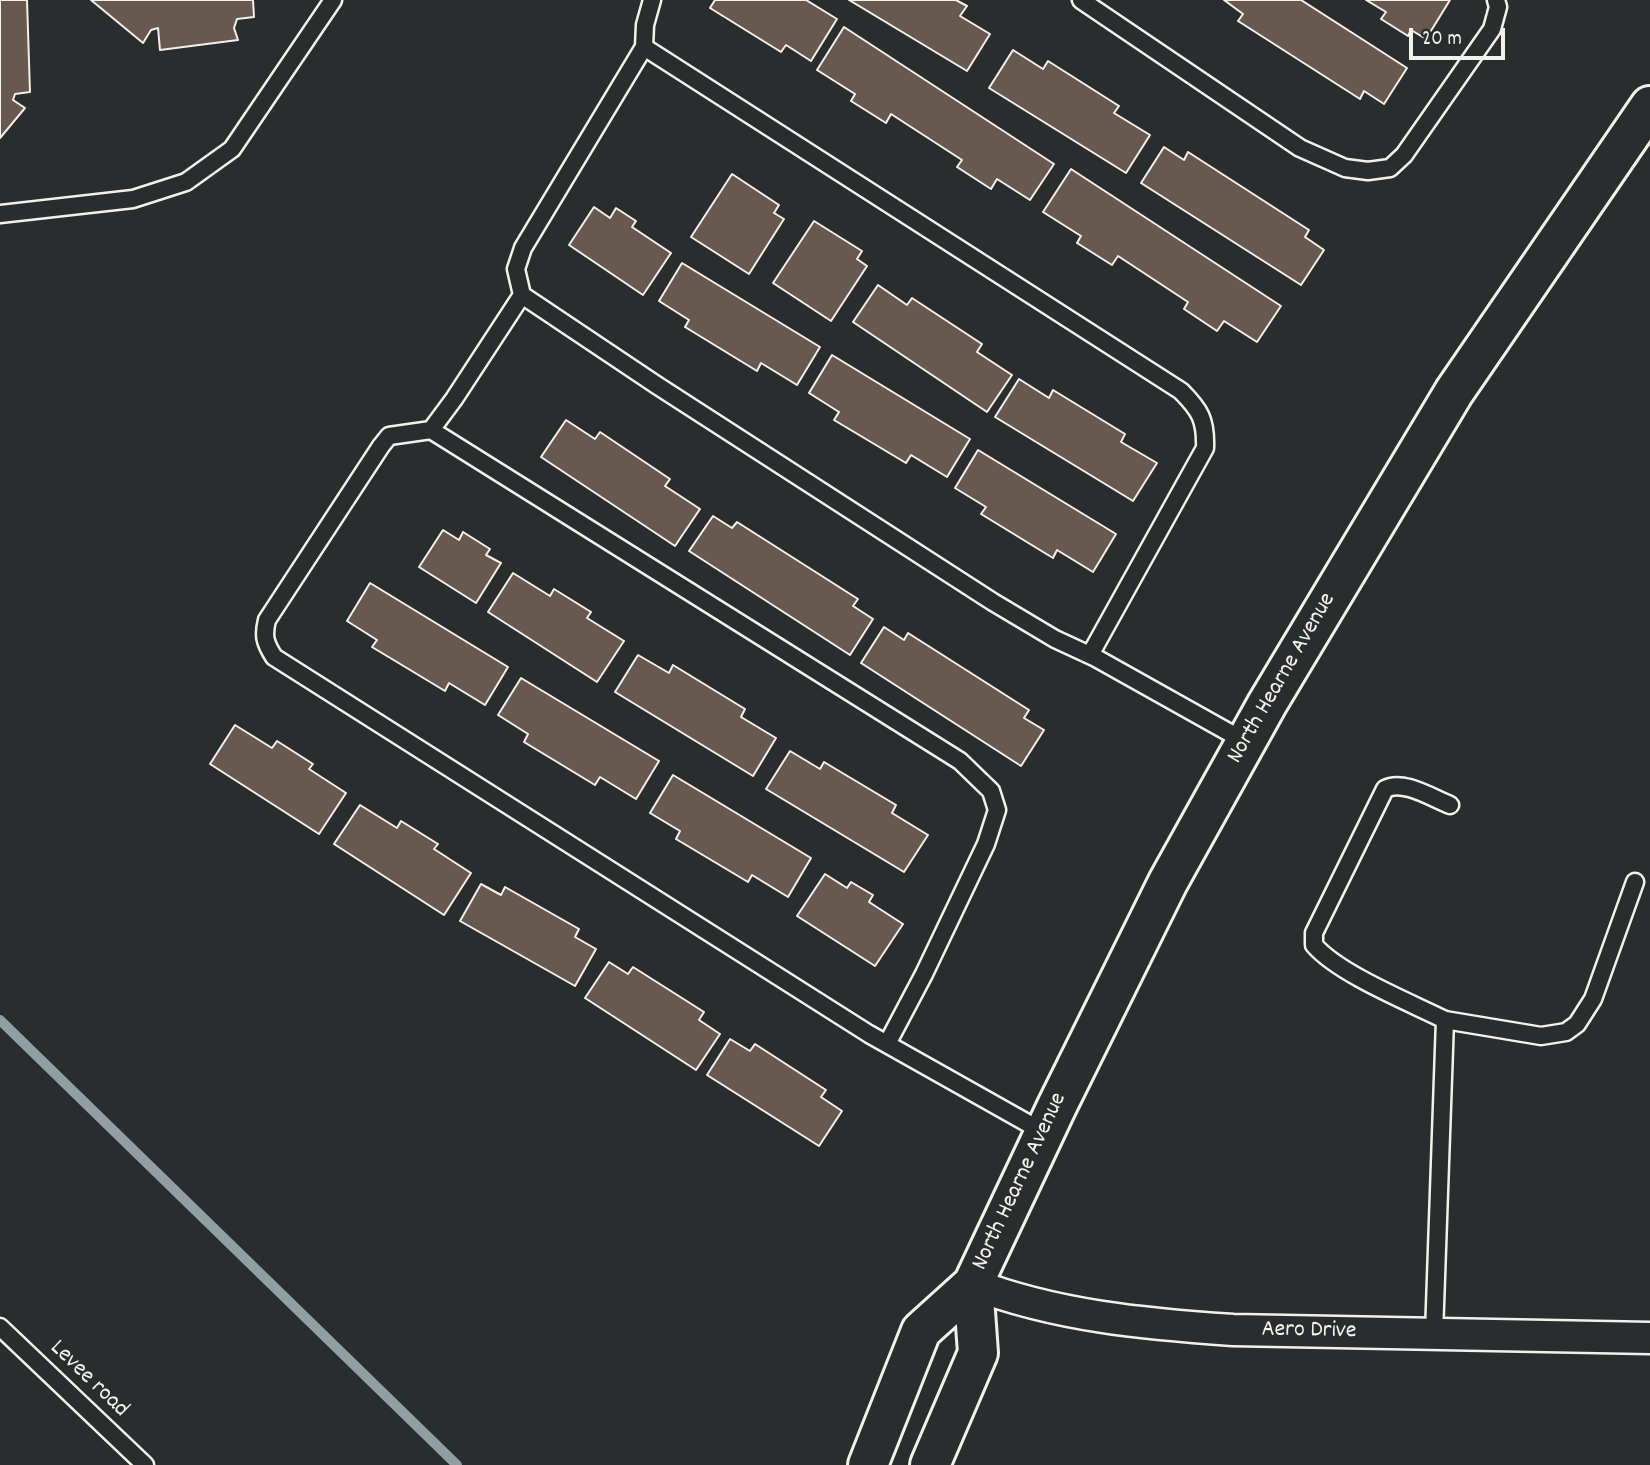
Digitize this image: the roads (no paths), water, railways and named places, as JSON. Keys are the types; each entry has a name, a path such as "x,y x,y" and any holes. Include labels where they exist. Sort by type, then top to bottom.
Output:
{"main road":[{"name":"North Hearne Avenue","path":"868,1465 921,1331 973,1284 1168,881 1246,742 1371,527 1454,392 1650,106"},
{"name":"North Hearne Avenue","path":"930,1465 978,1353 973,1284"}],"street":[{"name":"Aero Drive","path":"973,1284 1048,1309 1173,1326 1233,1330 1650,1338"}],"lane":[{"path":"0,214 133,199 186,182 232,149 333,0"},
{"path":"652,0 645,25 644,47 523,248 516,269 522,295 993,602 1055,639 1090,654 1246,742"},
{"path":"1081,0 1300,148 1345,168 1368,171 1390,168 1404,155 1492,29 1498,7 1496,0"},
{"path":"644,47 1181,391 1197,407 1205,427 1205,448 1090,654"},
{"path":"431,430 522,295"},
{"path":"887,1044 924,974 986,844 997,810 991,791 960,761 431,430 389,436 267,620 265,643 274,657 887,1044 1045,1133"},
{"path":"1450,805 1402,786 1393,785 1385,789 1314,933 1314,945 1323,955 1445,1020 1541,1036 1566,1032 1577,1024 1593,999 1635,882"},
{"path":"1434,1334 1445,1020"},
{"name":"Levee road","path":"0,1327 145,1465"}],"waterway":[{"path":"0,1020 457,1465"}]}
